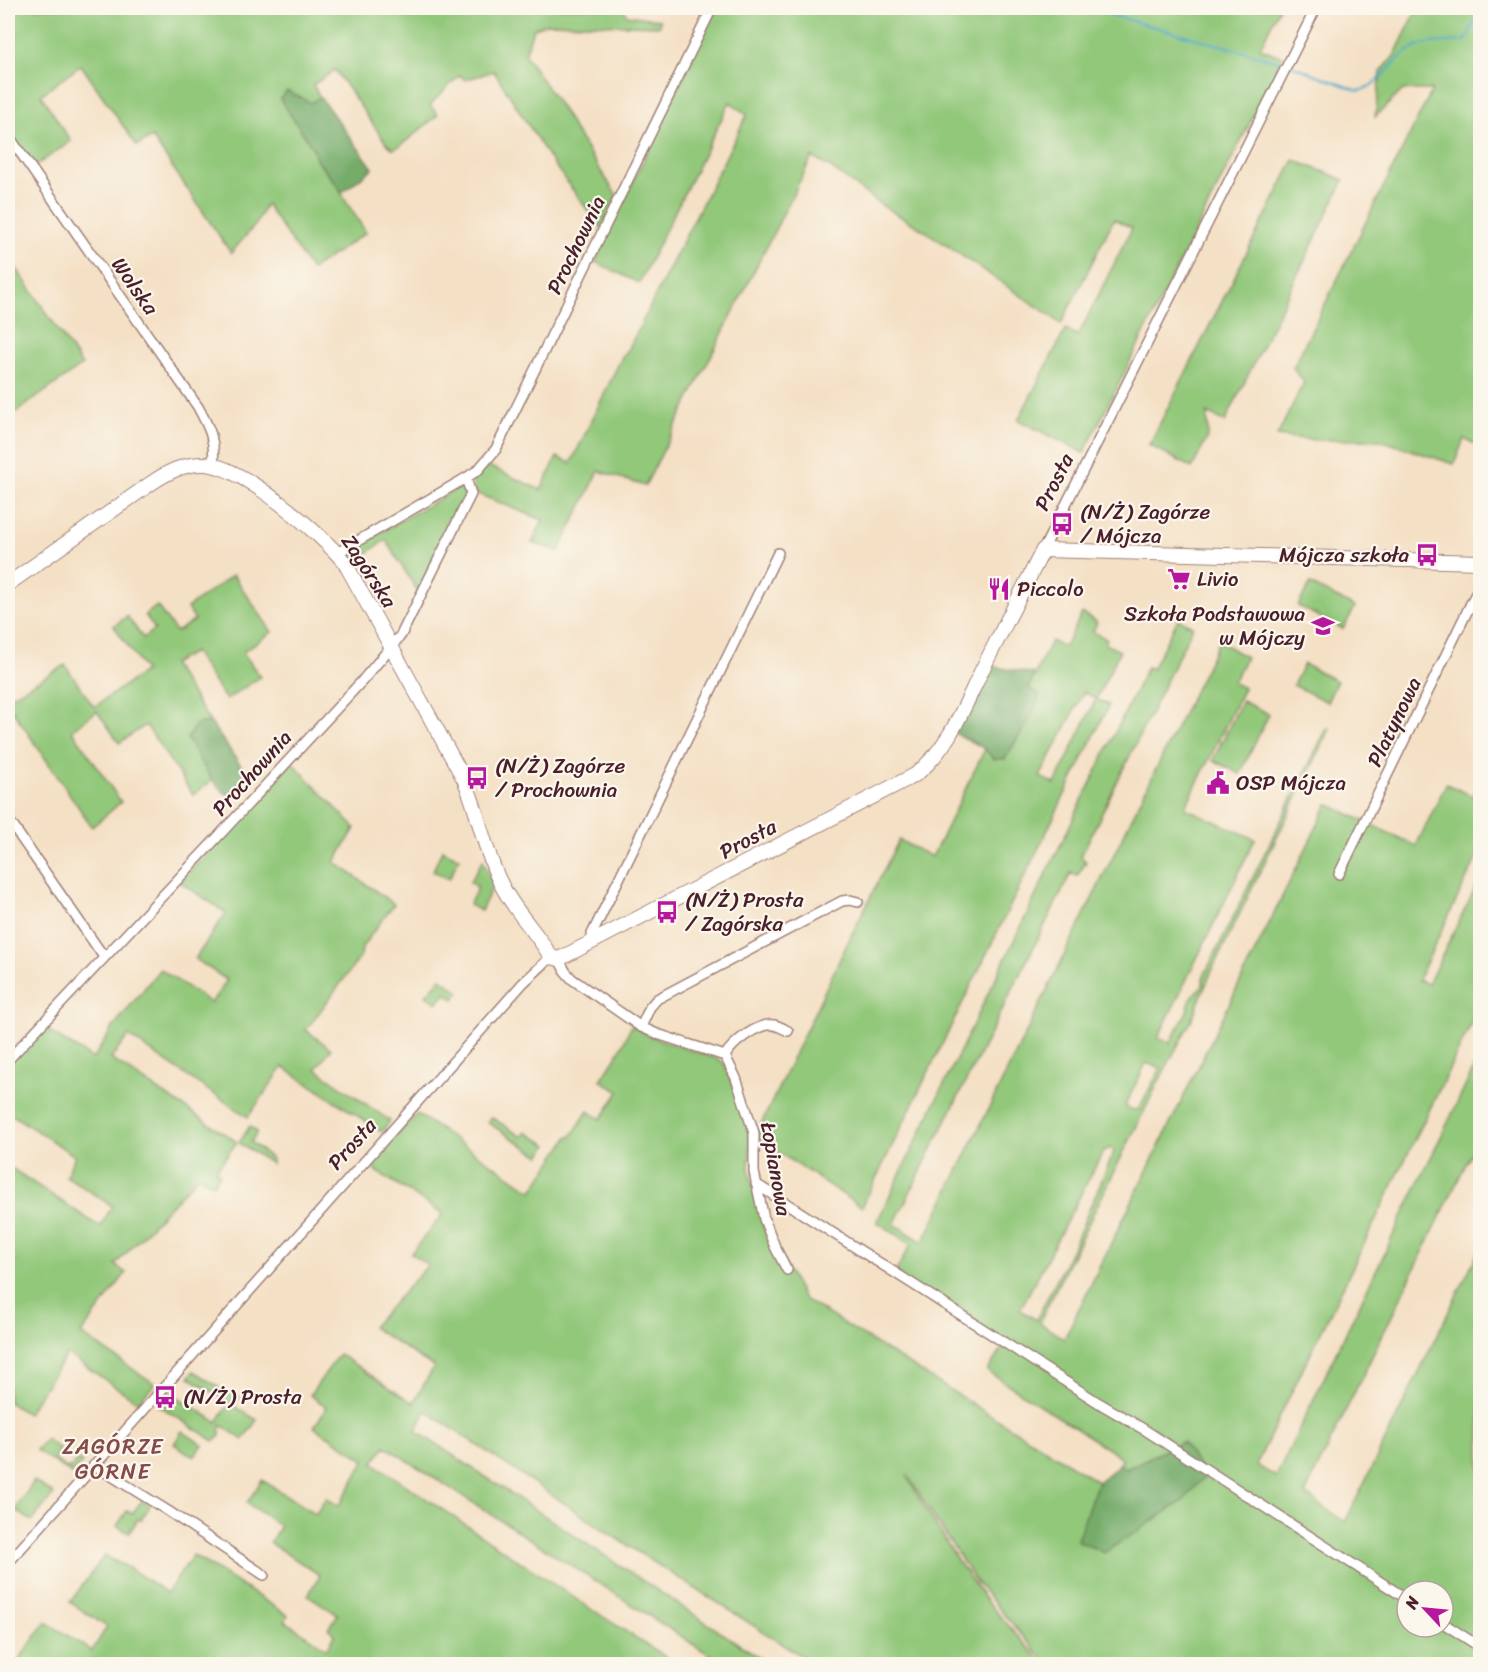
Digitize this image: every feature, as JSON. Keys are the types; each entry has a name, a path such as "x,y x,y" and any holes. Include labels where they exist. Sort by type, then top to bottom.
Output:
{"street":[{"name":"Prochownia","path":"337,553 466,478 488,459 502,438 712,8"},
{"name":"Prosta","path":"8,1563 523,983 555,958 594,941 905,781 930,764 939,753 956,722 1316,8"},
{"name":"Wolska","path":"8,135 198,407 211,430 213,465"},
{"name":"Zagórska","path":"8,584 167,474 191,465 213,465 233,472 246,480 319,536 345,563 464,779 476,809 489,856 500,882 520,915 555,958"},
{"name":"Prochownia","path":"8,1060 224,831 362,681 400,635 468,500 471,488 466,478"},
{"path":"1043,550 1480,562"},
{"path":"594,941 592,934 778,553"},
{"name":"Platynowa","path":"1339,874 1480,585"},
{"path":"8,819 104,957"},
{"path":"641,1027 650,1007 657,999 842,901 858,902"},
{"path":"555,958 573,979 641,1027 725,1056 736,1041 767,1025 774,1025 788,1031"},
{"name":"Łopianowa","path":"725,1056 754,1133 753,1158 756,1184 764,1219 787,1270"},
{"path":"756,1184 1395,1591"},
{"path":"94,1465 264,1575"},
{"path":"1455,1631 1480,1647"}],"green space":[{"path":"8,8 623,8 627,15 660,20 660,26 547,23 533,29 525,55 617,196 601,228 550,159 494,71 465,80 460,75 430,105 438,115 400,146 393,149 386,143 335,70 313,85 320,97 311,103 280,99 313,148 316,160 339,187 365,231 311,270 266,204 256,224 231,253 152,137 137,146 81,65 41,95 71,141 31,169 8,135"},
{"path":"715,8 1279,8 1260,48 1283,57 1084,453 1018,420 1066,329 1078,336 1132,228 1114,219 1061,324 812,157 645,486 599,471 559,551 532,543 543,520 475,493 472,480 488,466 541,490 557,457 571,463 622,357 628,350 747,115 730,102 639,283 595,262"},
{"path":"1418,8 1480,8 1480,446 1464,439 1454,464 1380,440 1315,440 1277,436 1304,382 1293,368 1432,90 1403,90 1375,117 1381,72 1394,56"},
{"path":"287,91 311,103 320,97 373,168 341,193 339,187 316,159 313,148 280,99"},
{"path":"1294,160 1344,180 1225,422 1207,413 1208,436 1192,468 1149,445"},
{"path":"8,256 82,365 8,418"},
{"path":"462,486 468,490 418,592 386,540 354,562 350,556 352,551 359,547 358,545"},
{"path":"233,575 272,632 243,652 260,677 226,700 194,652 172,664 210,722 196,724 187,739 213,780 193,795 146,725 119,743 97,711 72,730 121,802 92,827 8,704 8,698 65,665 94,707 145,671 114,626 127,616 143,638 155,629 145,615 157,606 176,632 195,620 187,608"},
{"path":"1310,584 1355,607 1343,629 1298,606"},
{"path":"1082,613 1097,622 1093,632 1107,639 1105,644 1120,651 1096,699 1109,705 862,1207 755,1137 899,840 932,857 985,749 994,759 1051,641 1065,647","holes":["1084,692 1096,699 1055,784 1040,777"]},
{"path":"1178,619 1193,626 1081,856 1086,862 1077,876 1071,873 894,1224 923,1242 1219,641 1246,657 1233,683 1244,688 1185,808 1255,839 1158,1038 1170,1043 1187,1011 1191,997 1203,985 1203,978 1327,728 1330,729 1212,970 1191,1021 1040,1321 1064,1339 1328,804 1416,846 1446,784 1473,796 1480,783 1480,851 1418,980 1428,984 1480,879 1480,1006 1256,1465 1276,1477 1480,1056 1480,1135 1305,1494 1345,1522 1480,1248 1480,1664 1047,1664 976,1582 907,1475 958,1561 984,1598 1043,1664 814,1664 616,1538 426,1411 416,1431 769,1664 724,1664 385,1446 373,1463 677,1664 16,1664 46,1622 92,1651 107,1627 70,1602 104,1556 129,1568 167,1593 193,1555 288,1615 285,1621 327,1649 335,1635 328,1628 338,1615 308,1595 320,1575 270,1543 280,1526 247,1503 262,1480 316,1514 326,1498 339,1506 365,1460 314,1427 327,1407 310,1395 339,1354 413,1403 434,1367 372,1327 428,1265 411,1253 443,1214 369,1166 417,1114 532,1191 588,1111 601,1119 619,1092 601,1080 619,1052 632,1025 655,1038 720,1060 725,1065 751,1137 749,1169 764,1228 804,1299 1098,1482 1077,1540 1182,1442 1125,1469 1120,1464 1122,1458 987,1371 1003,1347 893,1277 911,1244 877,1222 1147,667 1152,669","holes":["1146,1063 1161,1068 1138,1110 1125,1106","1111,1148 1114,1150 1113,1154 1074,1245 1036,1320 1020,1310 1102,1154"]},
{"path":"1304,664 1337,681 1327,702 1293,685"},
{"path":"990,666 1035,674 1028,688 1039,694 1035,710 1005,759 994,759 985,749 955,733"},
{"path":"1242,701 1269,714 1240,774 1213,760"},
{"path":"210,722 251,780 233,797 219,788 187,739 196,724"},
{"path":"292,762 355,828 335,862 394,904 362,947 361,956 306,1030 331,1049 316,1069 390,1121 382,1132 283,1067 248,1117 128,1036 111,1059 237,1142 216,1170 220,1174 213,1184 199,1175 115,1265 126,1273 81,1334 155,1384 138,1402 67,1354 27,1414 8,1402 8,1166 100,1227 112,1206 66,1176 75,1156 8,1112 8,1063 42,1027 93,1059 114,1026 160,969 211,1003 227,980 195,959 226,913 180,882"},
{"path":"442,850 459,858 449,879 433,871"},
{"path":"483,860 493,885 481,911 469,905 478,887 470,882"},
{"path":"441,978 460,992 454,999 445,993 437,1003 426,995"},
{"path":"491,1117 522,1137 526,1132 548,1145 540,1156 487,1122"},
{"path":"250,1126 257,1132 251,1142 272,1159 272,1164 239,1143"},
{"path":"194,1371 229,1394 231,1392 240,1397 234,1406 257,1420 243,1440 221,1425 220,1436 214,1441 158,1405 170,1392 217,1422 230,1403 189,1377"},
{"path":"182,1431 203,1445 194,1457 174,1444"},
{"path":"46,1439 60,1449 54,1459 68,1469 78,1459 82,1463 72,1474 36,1450"},
{"path":"1183,1442 1205,1476 1183,1501 1104,1553 1077,1540 1098,1482 1120,1464 1126,1469"},
{"path":"34,1481 54,1494 32,1521 15,1510"},
{"path":"142,1500 150,1506 129,1533 117,1526 127,1511 132,1514"}],"waterway":[{"path":"1086,8 1285,63"},
{"path":"1291,65 1358,91 1374,84 1399,58 1414,48 1432,43 1465,41 1480,12"}],"place":[{"name":"(N/Ż) Zagórze / Mójcza","path":"1062,524"},
{"name":"Mójcza szkoła","path":"1427,555"},
{"name":"Livio","path":"1179,579"},
{"name":"Piccolo","path":"999,589"},
{"name":"Szkoła Podstawowa w Mójczy","path":"1323,626"},
{"name":"(N/Ż) Zagórze / Prochownia","path":"477,778"},
{"name":"OSP Mójcza","path":"1218,783"},
{"name":"(N/Ż) Prosta / Zagórska","path":"667,912"},
{"name":"(N/Ż) Prosta","path":"165,1397"}],"district":[{"name":"ZAGÓRZE GÓRNE","path":"113,1458"}]}
